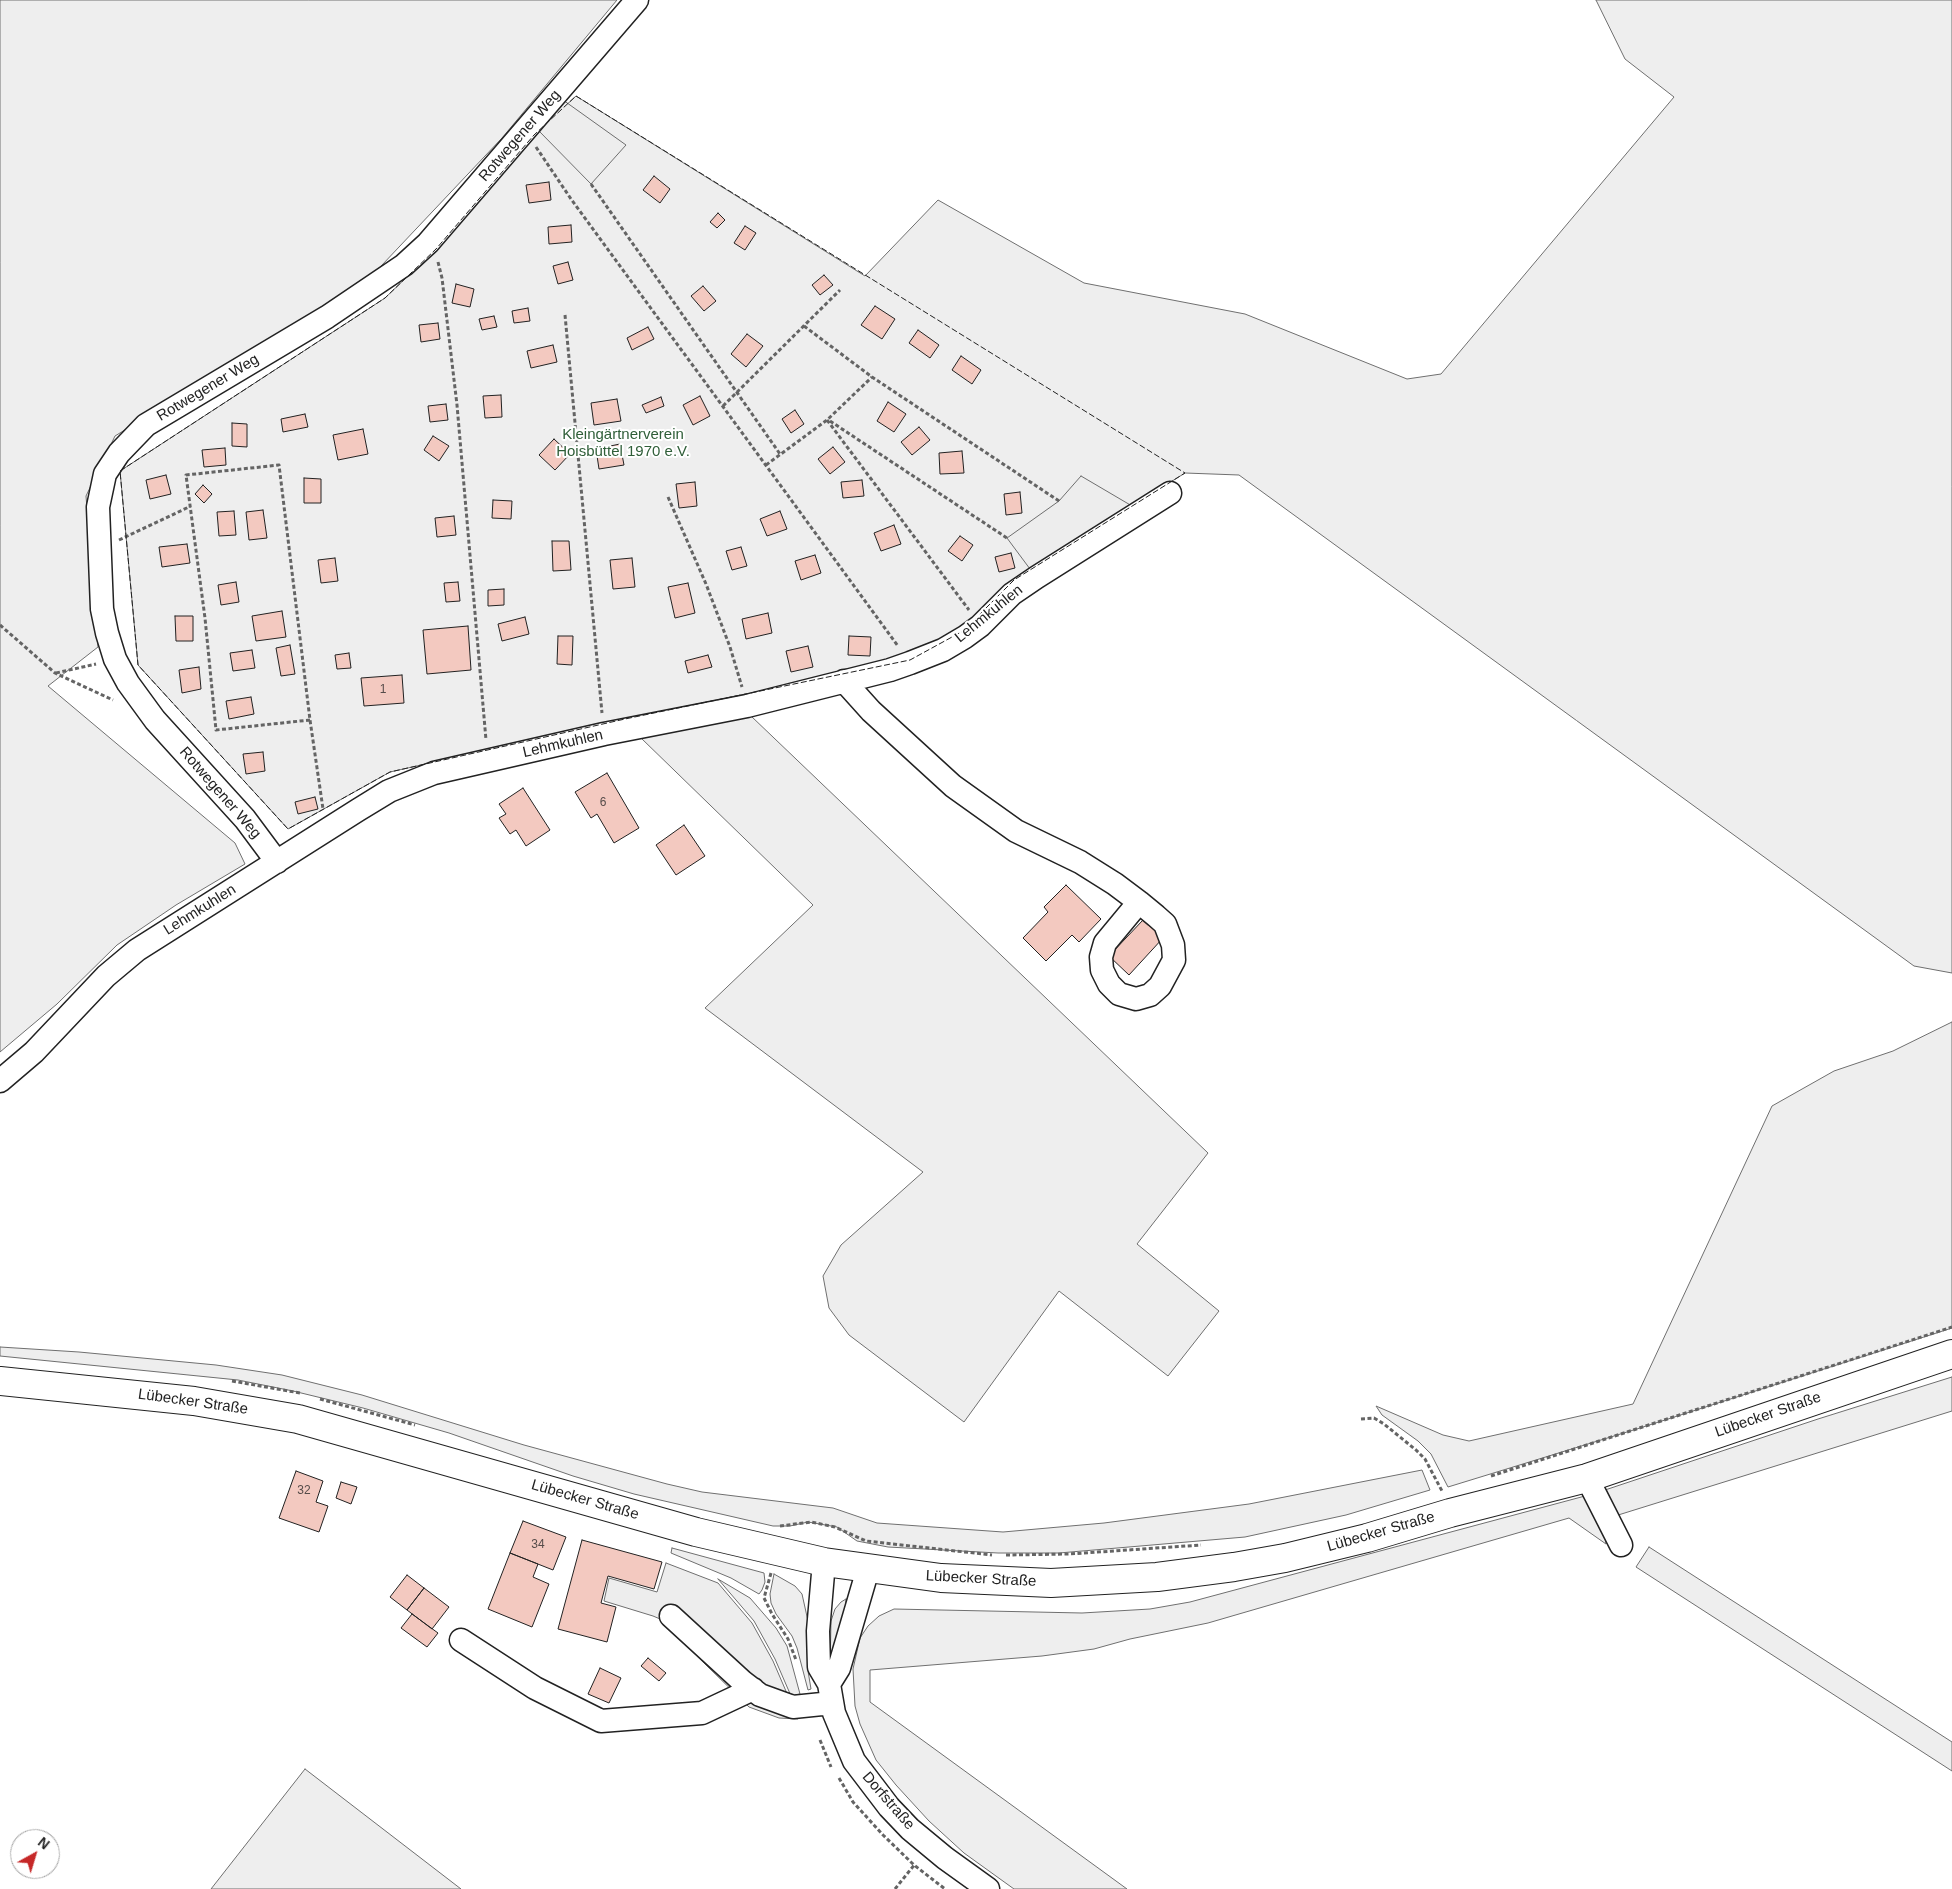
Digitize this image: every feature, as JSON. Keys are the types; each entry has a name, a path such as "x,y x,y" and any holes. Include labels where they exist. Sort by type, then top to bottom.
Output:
{"main road":[{"name":"Lübecker Straße","path":"0,1381 194,1401 298,1419 696,1532 824,1562 941,1578 1051,1583 1157,1577 1234,1567 1285,1558 1367,1538 1444,1497 1587,1478 1952,1354"}],"street":[{"name":"Rotwegener Weg","path":"277,862 245,819 155,720 128,682 115,659 102,609 98,507 105,474 119,453 146,425 383,281 404,266 428,243 523,133 547,113 637,0"},
{"name":"Lehmkuhlen","path":"0,1080 34,1052 106,976 122,962 160,935 381,796 417,778 434,772 604,734 747,706 890,670 910,663 943,650 980,626 1012,594 1170,493"},
{"path":"844,681 871,711 953,786 1016,831 1080,862 1139,902"},
{"path":"1587,1478 1621,1545"},
{"name":"Dorfstraße","path":"824,1562 818,1652 819,1667 830,1694 840,1728 854,1761 889,1807 929,1845 988,1889"},
{"path":"671,1616 760,1695 793,1707 830,1694 868,1569"},
{"path":"461,1640 536,1688 601,1721 702,1713 752,1689"}],"path":[{"path":"523,133 537,148 572,199 910,663"},
{"path":"590,184 780,454"},
{"path":"428,243 437,260 442,278 457,405 488,761"},
{"path":"723,406 840,290"},
{"path":"565,315 604,734"},
{"path":"804,326 872,377 1059,501"},
{"path":"766,465 827,420 872,377"},
{"path":"827,420 1007,538"},
{"path":"827,420 980,626"},
{"path":"310,720 216,730 205,618 186,474 279,465 310,720 326,830"},
{"path":"668,497 706,584 730,647 747,706"},
{"path":"99,550 191,506"},
{"path":"0,625 55,673 122,704"},
{"path":"55,673 115,659"},
{"path":"1489,1477 1952,1327"},
{"path":"1361,1419 1374,1418 1416,1450 1424,1459 1444,1497"},
{"path":"781,1526 811,1522 835,1527 866,1541 999,1555 1097,1553 1209,1545"},
{"path":"895,1889 929,1845"}],"green space":[{"path":"0,0 617,0 502,138 365,283 115,436 86,496 98,647 48,686 235,843 245,864 176,905 117,945 57,1004 0,1052"},
{"name":"Kleingärtnerverein Hoisbüttel 1970 e.V.","path":"1596,0 1952,0 1952,973 1914,966 1239,475 1185,473 1014,580 963,631 910,660 625,719 390,772 288,829 138,665 120,471 385,298 436,249 534,135 576,96 865,276 938,200 1084,283 1245,314 1407,379 1441,374 1674,97 1625,59"},
{"path":"751,716 1208,1153 1137,1244 1219,1311 1168,1376 1059,1291 964,1422 849,1335 829,1308 823,1276 841,1245 923,1172 705,1008 813,905 641,738"},
{"path":"1952,1022 1952,1328 1448,1487 1431,1454 1418,1441 1382,1415 1376,1406 1443,1435 1469,1441 1633,1404 1772,1106 1834,1071 1893,1051"},
{"path":"0,1347 79,1352 216,1365 282,1375 362,1395 524,1445 667,1484 702,1492 833,1508 877,1523 1003,1532 1104,1523 1249,1504 1422,1470 1430,1490 1346,1515 1245,1537 1059,1553 998,1553 888,1547 857,1541 837,1527 808,1522 790,1526 773,1526 634,1494 573,1476 449,1433 363,1408 293,1391 238,1380 0,1356"},
{"path":"1952,1377 1952,1411 1615,1516 1602,1491 1818,1419"},
{"path":"1585,1496 1604,1531 1606,1544 1569,1518 1208,1623 1130,1639 1094,1649 1042,1656 870,1670 870,1702 1127,1889 1014,1889 964,1853 929,1821 876,1760 860,1724 855,1706 853,1669 860,1638 868,1626 879,1616 894,1609 1082,1613 1150,1609 1190,1602"},
{"path":"1649,1547 1952,1742 1952,1771 1636,1567"},
{"path":"672,1548 764,1573 765,1582 762,1590 759,1594 731,1578 671,1553"},
{"path":"774,1574 795,1586 802,1594 808,1621 808,1671 811,1689 808,1690 792,1636 776,1614 771,1603 770,1594"},
{"path":"718,1579 750,1598 776,1628 787,1646 800,1694 791,1696 775,1659 754,1621"},
{"path":"846,1599 845,1614 830,1670 831,1621 835,1609"},
{"path":"305,1769 461,1889 211,1889"}],"shaded area":[{"path":"563,100 626,145 591,184 539,131"},
{"path":"1081,476 1132,506 1030,569 1007,538 1059,501"},
{"path":"666,1563 718,1583 752,1623 773,1661 798,1719 779,1718 749,1707 704,1663 681,1635 665,1621 604,1601 609,1578 657,1592"}],"building":[{"path":"654,176 670,189 660,203 643,190"},
{"path":"549,182 551,200 529,203 526,185"},
{"path":"718,213 725,220 717,228 710,222"},
{"path":"571,225 572,242 549,244 548,227"},
{"path":"745,226 756,233 745,250 734,243"},
{"path":"568,262 573,280 558,284 553,266"},
{"path":"824,275 833,285 820,295 812,285"},
{"path":"456,284 474,289 470,307 452,303"},
{"path":"703,286 716,301 704,311 691,296"},
{"path":"875,306 895,319 882,339 861,325"},
{"path":"528,308 530,321 514,323 512,311"},
{"path":"494,316 497,327 482,330 479,319"},
{"path":"438,323 440,339 421,342 419,325"},
{"path":"648,327 654,339 632,350 627,338"},
{"path":"918,330 939,345 930,358 909,343"},
{"path":"747,334 763,346 746,367 731,354"},
{"path":"553,345 557,362 531,368 527,351"},
{"path":"961,356 981,370 972,384 952,370"},
{"path":"501,395 502,417 485,418 483,396"},
{"path":"700,396 710,416 693,425 683,405"},
{"path":"661,397 664,406 646,413 642,405"},
{"path":"617,399 621,421 594,425 591,403"},
{"path":"888,402 906,414 894,432 877,421"},
{"path":"446,404 448,420 430,422 428,406"},
{"path":"795,410 804,424 791,433 782,419"},
{"path":"305,414 308,427 283,432 281,419"},
{"path":"232,423 247,424 247,447 232,446"},
{"path":"919,427 930,440 912,455 901,442"},
{"path":"363,429 368,454 338,460 333,435"},
{"path":"433,436 449,446 439,461 424,450"},
{"path":"554,439 570,454 555,470 539,455"},
{"path":"620,444 624,465 599,469 596,449"},
{"path":"833,447 845,462 830,474 818,459"},
{"path":"225,448 226,465 204,467 202,450"},
{"path":"962,451 964,473 940,474 939,453"},
{"path":"166,475 171,494 150,499 146,480"},
{"path":"304,478 321,479 321,503 304,503"},
{"path":"862,480 864,496 843,498 841,482"},
{"path":"695,482 697,506 679,508 676,484"},
{"path":"203,485 212,494 204,503 195,494"},
{"path":"1020,492 1022,513 1006,515 1004,494"},
{"path":"493,500 512,501 511,519 492,518"},
{"path":"263,510 267,538 249,540 246,512"},
{"path":"234,511 236,535 219,536 217,512"},
{"path":"780,511 787,529 767,536 760,519"},
{"path":"454,516 456,535 437,537 435,518"},
{"path":"894,525 901,544 881,551 874,533"},
{"path":"960,536 973,545 962,561 948,551"},
{"path":"552,541 569,541 571,570 553,571"},
{"path":"187,544 190,563 162,567 159,547"},
{"path":"741,547 747,566 732,570 726,551"},
{"path":"1011,553 1015,568 999,572 995,557"},
{"path":"815,555 821,573 801,580 795,561"},
{"path":"335,558 338,581 321,583 318,560"},
{"path":"632,558 635,587 613,589 610,560"},
{"path":"236,582 239,602 221,605 218,585"},
{"path":"458,582 460,601 446,602 444,583"},
{"path":"688,583 695,613 675,618 668,587"},
{"path":"504,589 504,605 488,606 488,590"},
{"path":"282,611 286,637 256,641 252,616"},
{"path":"768,613 772,633 746,639 742,619"},
{"path":"175,616 193,616 193,641 176,641"},
{"path":"525,617 529,634 502,641 498,624"},
{"path":"468,626 471,670 427,674 423,630"},
{"path":"558,636 573,636 572,665 557,664"},
{"path":"849,636 871,637 870,656 848,655"},
{"path":"290,645 295,674 281,676 276,648"},
{"path":"808,646 813,667 791,672 786,651"},
{"path":"252,650 255,668 233,671 230,653"},
{"path":"349,653 351,668 337,669 335,655"},
{"path":"708,655 712,667 688,673 685,661"},
{"path":"199,667 201,689 182,693 179,670"},
{"path":"402,675 404,703 364,706 361,678"},
{"path":"251,697 254,714 229,719 226,701"},
{"path":"263,752 265,771 246,774 243,754"},
{"path":"607,773 639,828 614,843 597,814 591,818 575,792"},
{"path":"523,788 550,830 526,846 516,830 510,834 499,818 506,814 499,804"},
{"path":"315,797 318,809 298,814 295,802"},
{"path":"684,825 705,856 676,875 656,845"},
{"path":"1066,885 1101,919 1079,942 1072,935 1046,961 1023,938 1048,912 1044,907"},
{"path":"1143,920 1163,938 1129,975 1109,956"},
{"path":"296,1471 323,1481 316,1502 328,1506 319,1532 279,1518"},
{"path":"341,1482 357,1487 351,1504 336,1498"},
{"path":"523,1521 566,1537 553,1570 510,1553"},
{"path":"582,1540 662,1562 654,1589 608,1576 601,1603 616,1607 607,1642 558,1629"},
{"path":"510,1553 538,1564 533,1577 549,1584 532,1627 488,1609"},
{"path":"407,1575 424,1588 407,1610 390,1597"},
{"path":"424,1588 449,1607 432,1629 407,1610"},
{"path":"412,1614 438,1633 427,1647 401,1628"},
{"path":"648,1658 666,1673 659,1681 641,1666"},
{"path":"600,1668 621,1678 609,1703 588,1694"}],"fence":[{"path":"576,96 1185,473 1014,580 963,631 910,660 625,719 390,772 288,829 138,665 120,471 385,298 436,249 534,135 576,96"}]}
